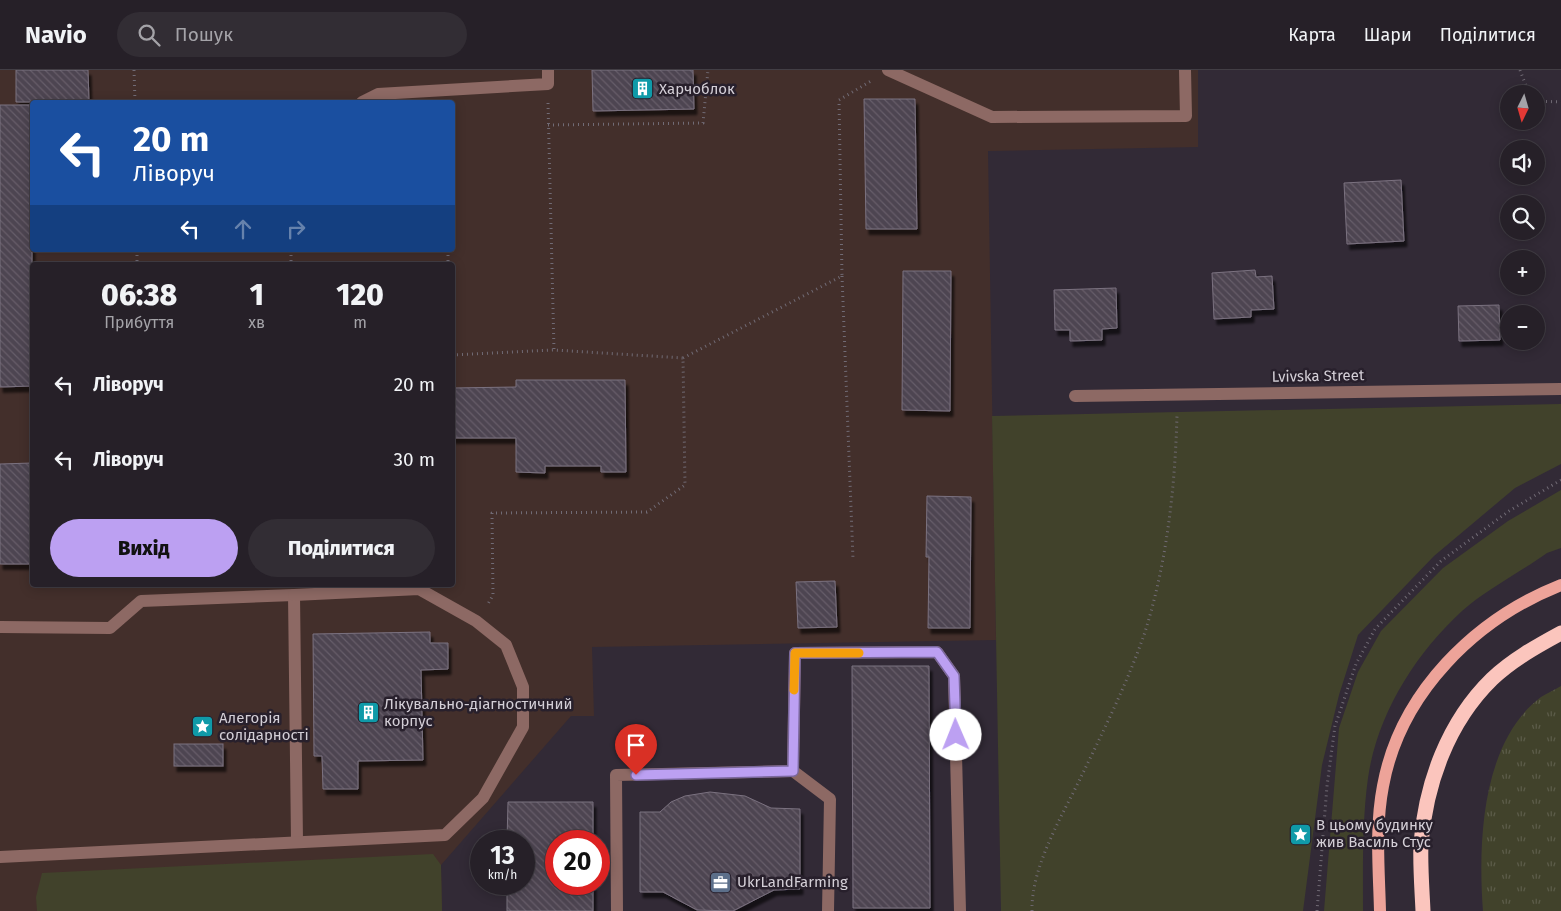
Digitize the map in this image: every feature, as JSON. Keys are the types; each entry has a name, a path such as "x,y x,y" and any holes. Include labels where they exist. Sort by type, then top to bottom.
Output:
{"highway":[{"path":"1423,911 1421,844 1428,791 1443,750 1463,713 1492,679 1528,651 1561,633"}],"main road":[{"path":"1380,911 1378,831 1383,786 1396,742 1419,698 1449,658 1486,625 1537,594 1561,585"}],"lane":[{"path":"366,100 378,94 548,84 548,70"},
{"path":"888,71 992,117 1002,117 1186,116 1185,70"},
{"name":"Lvivska Street","path":"1075,396 1561,389"},
{"path":"0,627 110,628 141,601 419,590 476,621 506,645 523,687 522,727 483,798 445,835 0,856"},
{"path":"294,596 296,841"},
{"path":"793,771 795,653 937,652 954,676 960,911"},
{"path":"617,911 616,775 793,771 830,799 828,911"}],"path":[{"path":"134,70 135,100"},
{"path":"548,125 703,123 708,70"},
{"path":"1520,70 1526,85"},
{"path":"854,559 842,276 839,100 888,71"},
{"path":"548,84 554,350"},
{"path":"1545,101 1561,102"},
{"path":"455,355 554,350 683,358 842,276"},
{"path":"476,621 494,595 492,513 647,512 685,485 683,358"},
{"path":"1032,911 1032,894 1052,836 1100,739 1144,632 1165,554 1176,447 1178,395"},
{"path":"1317,911 1335,726 1356,664 1375,629 1441,561 1510,511 1561,480"}],"shaded area":[{"path":"0,70 1198,70 1198,147 988,151 996,640 592,647 594,716 571,716 441,865 442,911 0,911"}],"green space":[{"path":"1561,404 1561,464 1515,488 1434,556 1358,635 1339,695 1322,765 1303,911 1001,911 992,416"},
{"path":"1561,490 1561,548 1547,553 1481,596 1462,611 1429,646 1401,687 1380,731 1368,778 1364,827 1363,911 1324,911 1339,728 1358,672 1381,631 1443,568 1508,521"},
{"path":"1561,686 1561,911 1483,911 1483,826 1495,767 1506,740 1521,716 1541,697"},
{"path":"433,854 441,865 442,911 37,911 36,897 42,873"}],"building":[{"path":"16,70 88,70 89,100 30,100 30,102 16,102"},
{"name":"Харчоблок","path":"592,70 693,70 694,109 593,111"},
{"path":"864,99 915,99 917,229 866,229"},
{"path":"0,105 30,105 30,252 32,252 32,262 30,262 30,386 0,387"},
{"path":"1401,180 1404,241 1347,244 1344,183"},
{"path":"1255,270 1256,277 1272,276 1274,309 1251,310 1251,317 1214,319 1212,273"},
{"path":"903,271 951,271 950,411 902,410"},
{"path":"1116,288 1117,328 1102,329 1102,340 1070,341 1070,330 1055,330 1054,290"},
{"path":"1499,305 1500,340 1459,341 1458,306"},
{"path":"516,380 625,380 626,472 601,472 601,466 545,466 545,473 516,472 516,438 455,438 455,388 516,387"},
{"path":"30,463 30,564 0,564 0,464"},
{"path":"927,496 971,497 970,628 928,628 929,557 926,557"},
{"path":"835,581 837,627 798,628 796,582"},
{"name":"Лікувально-діагностичний корпус","path":"430,632 430,643 448,643 448,669 421,670 423,760 358,761 358,789 323,789 322,756 314,756 313,634"},
{"path":"852,666 929,666 930,908 853,908"},
{"path":"174,744 223,744 223,766 174,766"},
{"path":"710,792 745,796 771,808 800,809 800,889 774,890 733,911 697,910 663,892 640,892 640,812 660,812 671,802 685,796"},
{"path":"508,802 593,802 593,830 545,830 545,895 593,895 593,911 507,911 507,895 535,895 535,830 507,830"}],"slow traffic":[{"path":"794,690 795,653 859,653"}],"place":[{"name":"Харчоблок","path":"643,89"},
{"name":"Лікувально-діагностичний корпус","path":"368,713"},
{"name":"Алегорія солідарності","path":"203,727"},
{"name":"В цьому будинку жив Василь Стус","path":"1300,834"},
{"name":"UkrLandFarming","path":"721,882"}],"route":[{"path":"636,775 793,771 795,653 937,652 954,676 956,735"}]}
